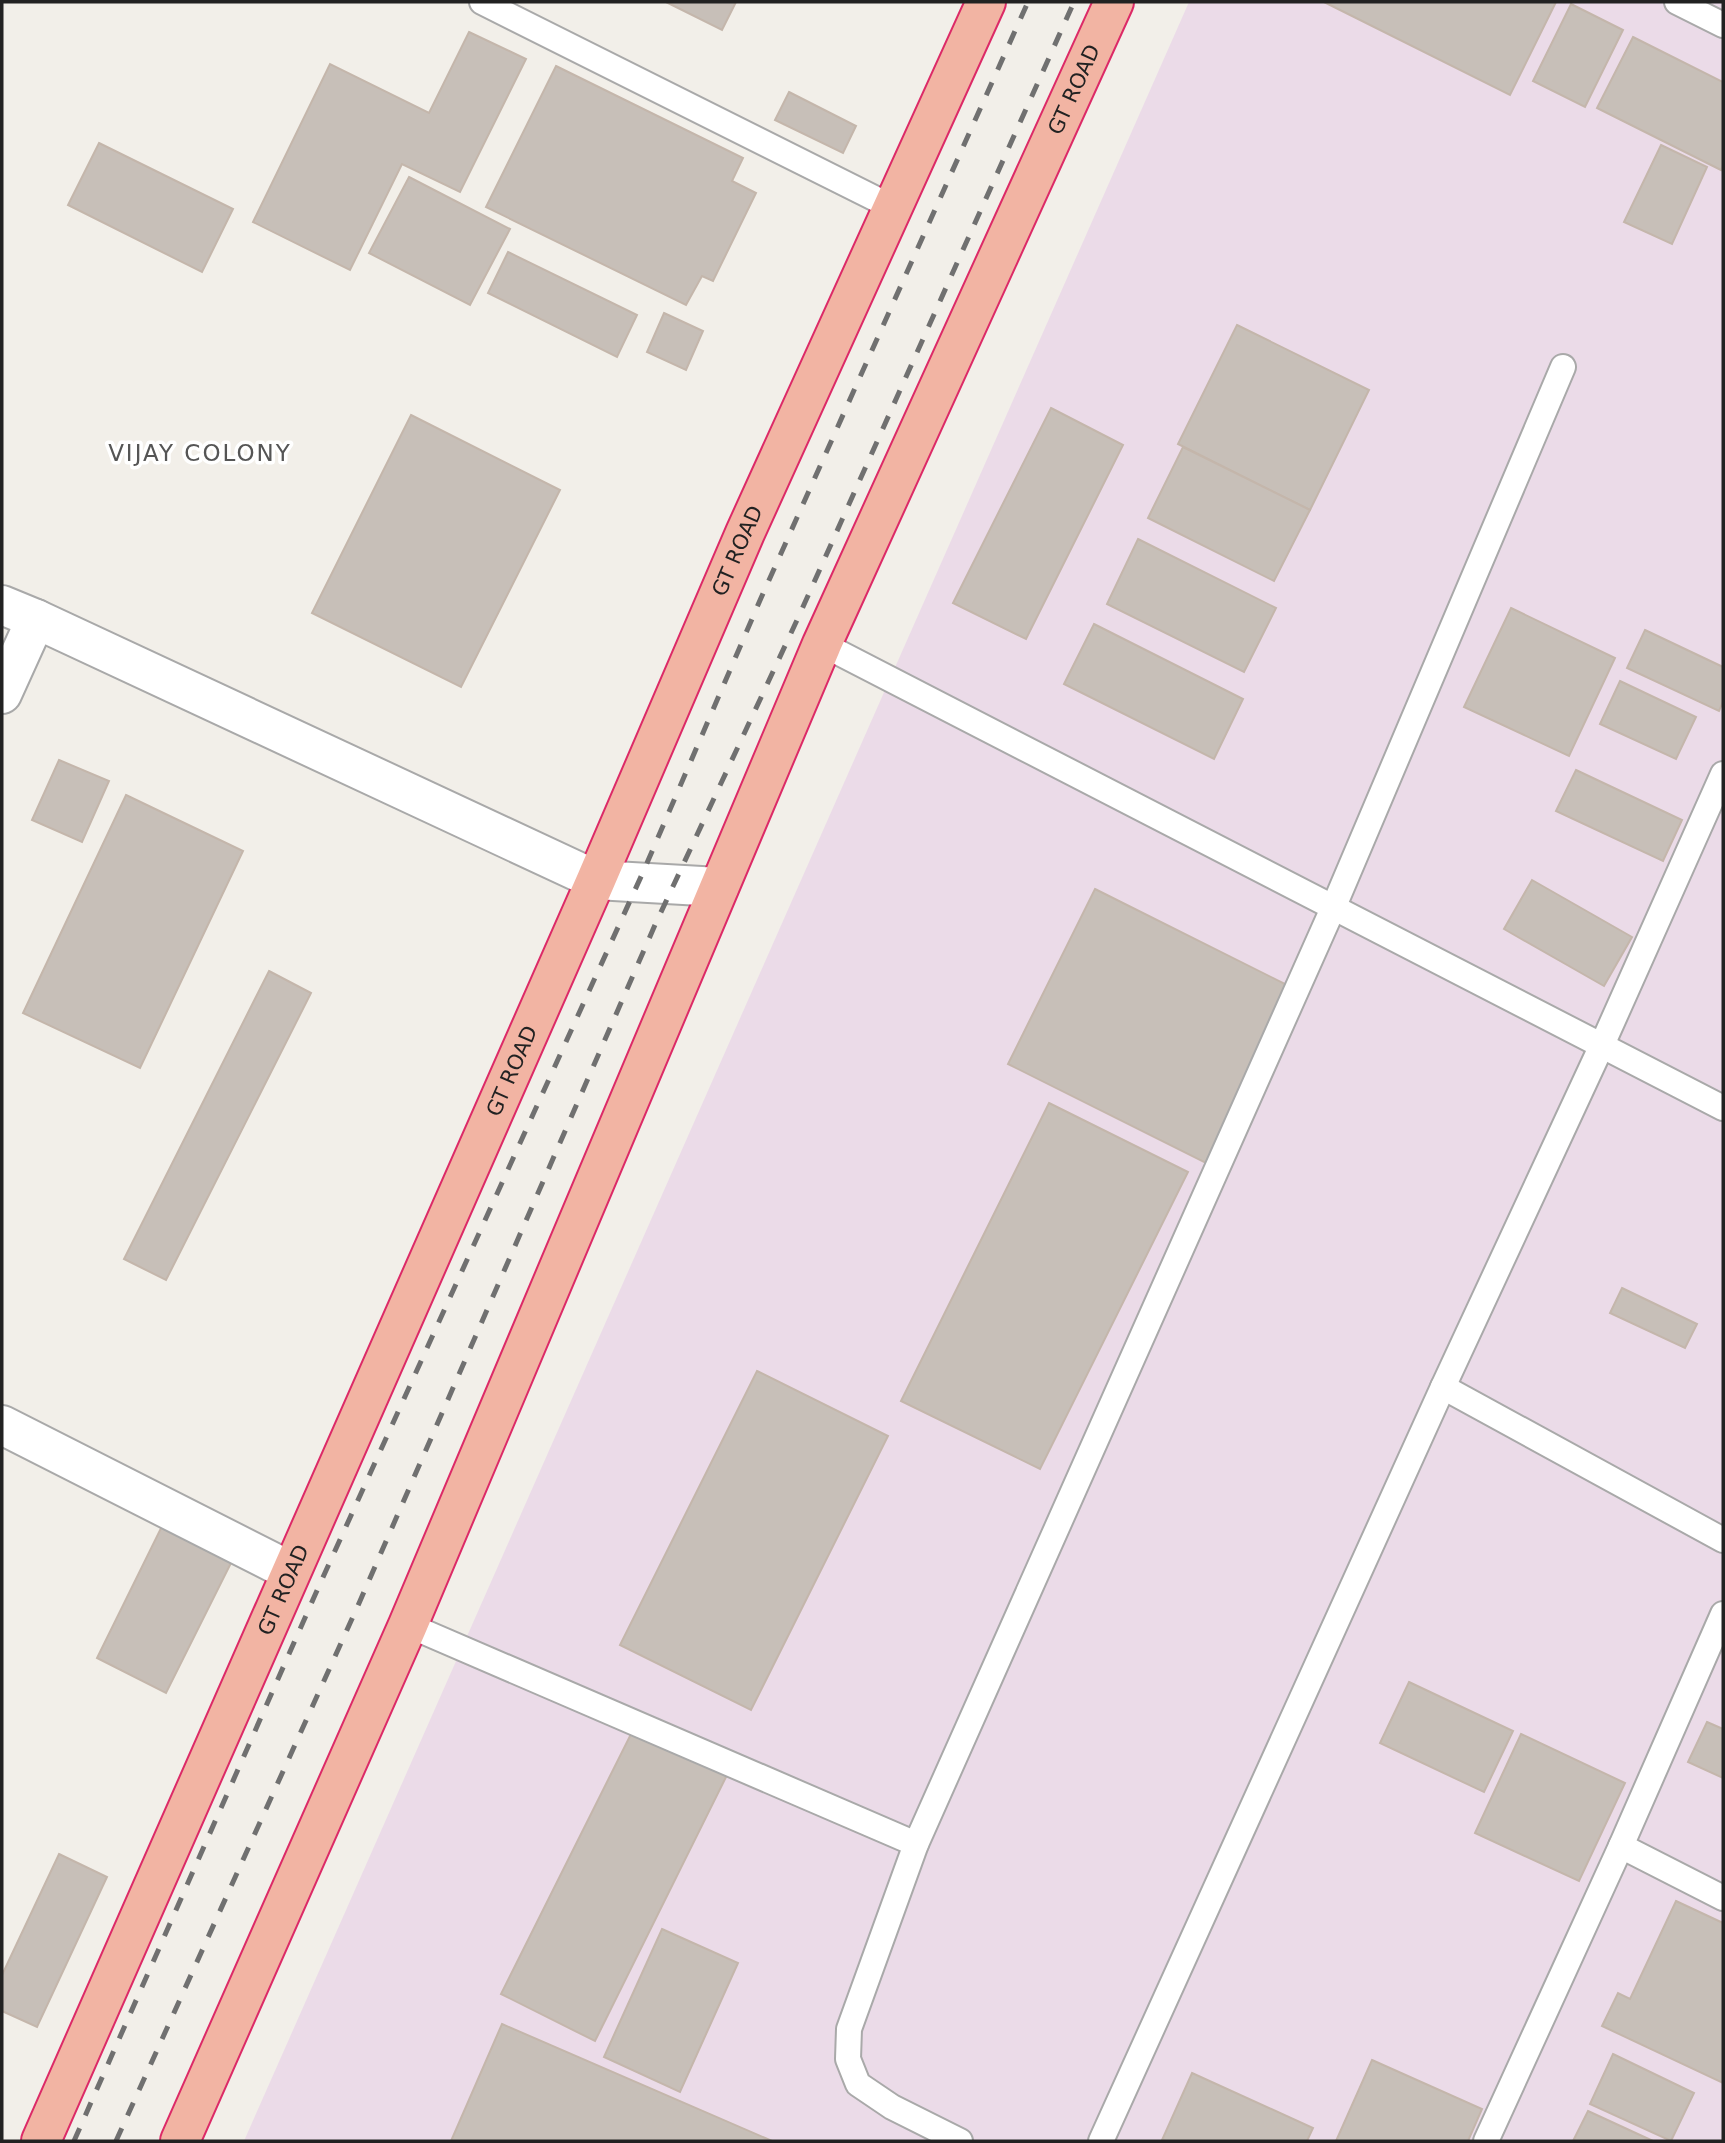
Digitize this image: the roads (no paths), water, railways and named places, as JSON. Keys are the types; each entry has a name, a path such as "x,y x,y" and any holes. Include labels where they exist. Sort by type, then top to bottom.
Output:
{"highway":[{"name":"GT ROAD","path":"41,2141 596,880 745,533 986,2"},
{"name":"GT ROAD","path":"180,2141 408,1625 822,643 1114,2"}],"street":[{"path":"2,694 19,612 596,880 719,887"},
{"path":"2,1425 290,1571"}],"lane":[{"path":"482,2 892,207"},
{"path":"1677,2 1723,25"},
{"path":"960,2141 892,2107 858,2084 848,2059 849,2029 916,1844 1334,906 1563,367"},
{"path":"822,643 1723,1108"},
{"path":"1101,2141 1443,1387 1602,1045 1723,774"},
{"path":"1443,1387 1723,1540"},
{"path":"1486,2141 1621,1846 1723,1614"},
{"path":"408,1625 916,1844"},
{"path":"1621,1846 1723,1898"}],"railway":[{"path":"74,2141 319,1586 644,870 761,598 1028,2"},
{"path":"116,2141 360,1601 655,925 798,618 1074,2"}],"district":[{"name":"VIJAY COLONY","path":"200,453"}]}
